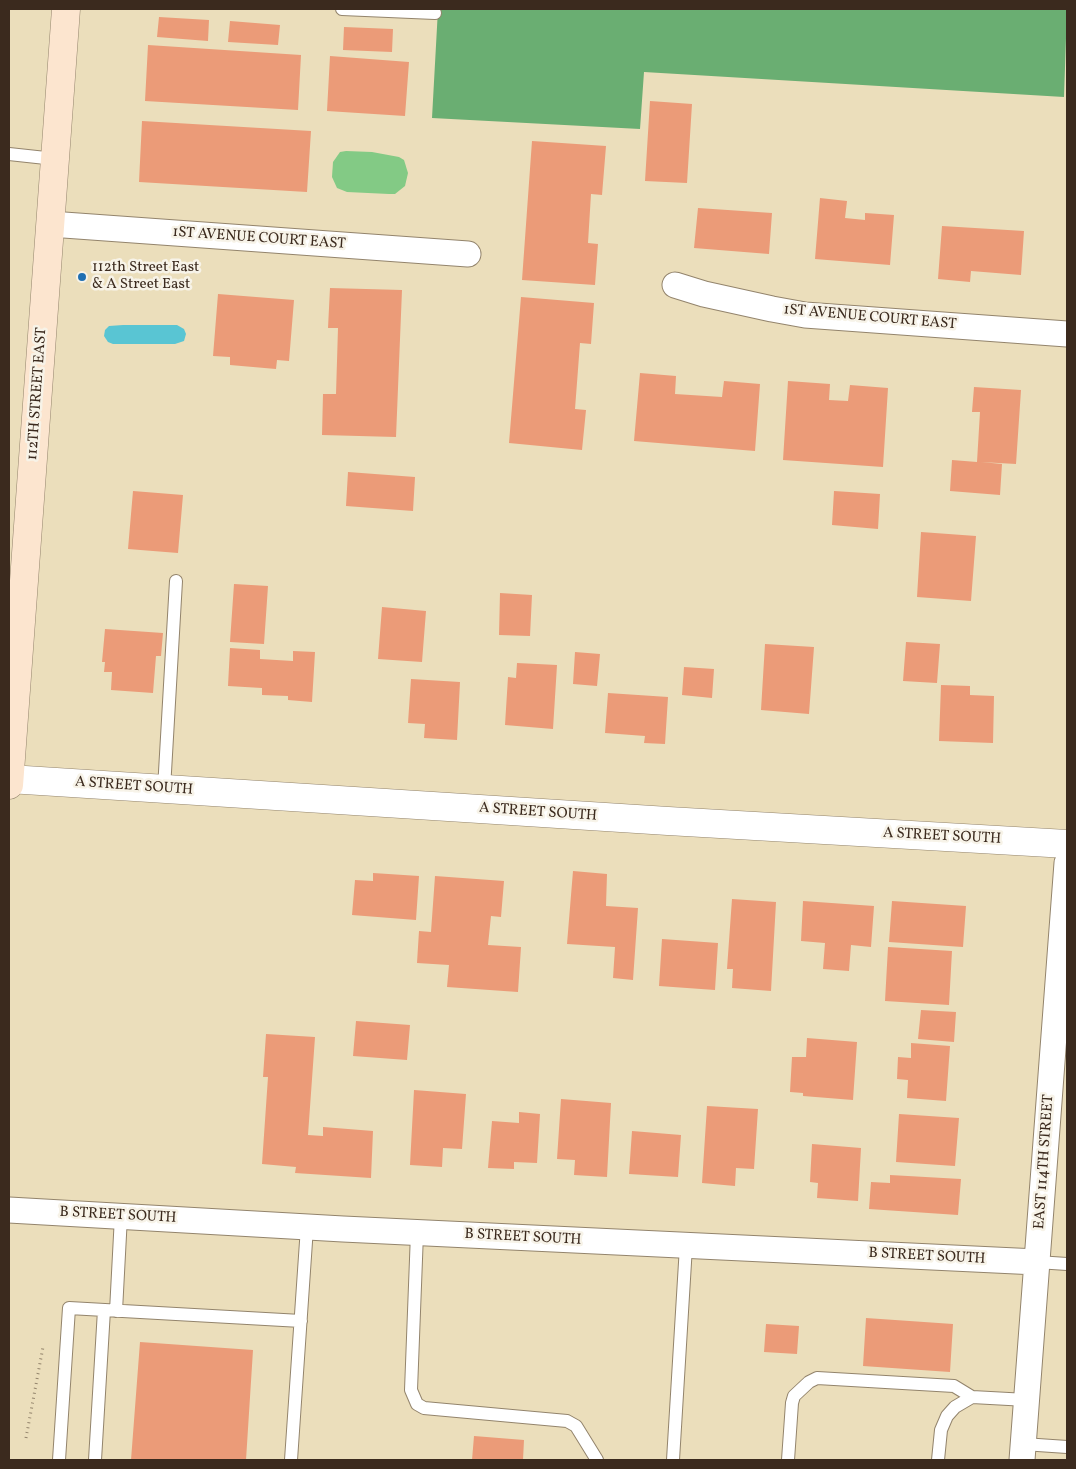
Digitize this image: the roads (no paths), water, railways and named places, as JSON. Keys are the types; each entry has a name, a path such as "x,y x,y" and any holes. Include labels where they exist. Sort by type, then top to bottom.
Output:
{"main road":[{"name":"112TH STREET EAST","path":"9,785 66,9"}],"street":[{"name":"1ST AVENUE COURT EAST","path":"50,224 468,254"},
{"name":"1ST AVENUE COURT EAST","path":"675,285 772,310 805,315 1067,334"},
{"name":"A STREET SOUTH","path":"9,779 668,821 1067,844"},
{"name":"EAST 114TH STREET","path":"1023,1452 1067,863"},
{"name":"B STREET SOUTH","path":"9,1210 417,1233 1037,1262"}],"lane":[{"path":"342,9 435,12"},
{"path":"9,154 55,159"},
{"path":"164,789 176,581"},
{"path":"95,1460 121,1216"},
{"path":"291,1460 307,1227"},
{"path":"417,1233 411,1390 417,1404 424,1408 567,1421 576,1426 597,1460"},
{"path":"673,1460 686,1246"},
{"path":"1037,1262 1067,1264"},
{"path":"60,1460 69,1308 300,1322"},
{"path":"788,1460 794,1396 817,1378 954,1386 972,1397 1026,1400"},
{"path":"938,1460 938,1442 947,1416 955,1407 972,1397"},
{"path":"1023,1452 1067,1447"}],"water":[{"path":"177,325 184,329 186,334 184,341 175,344 113,344 108,342 104,336 105,330 109,326"}],"place":[{"name":"112th Street East & A Street East","path":"82,277"}]}
